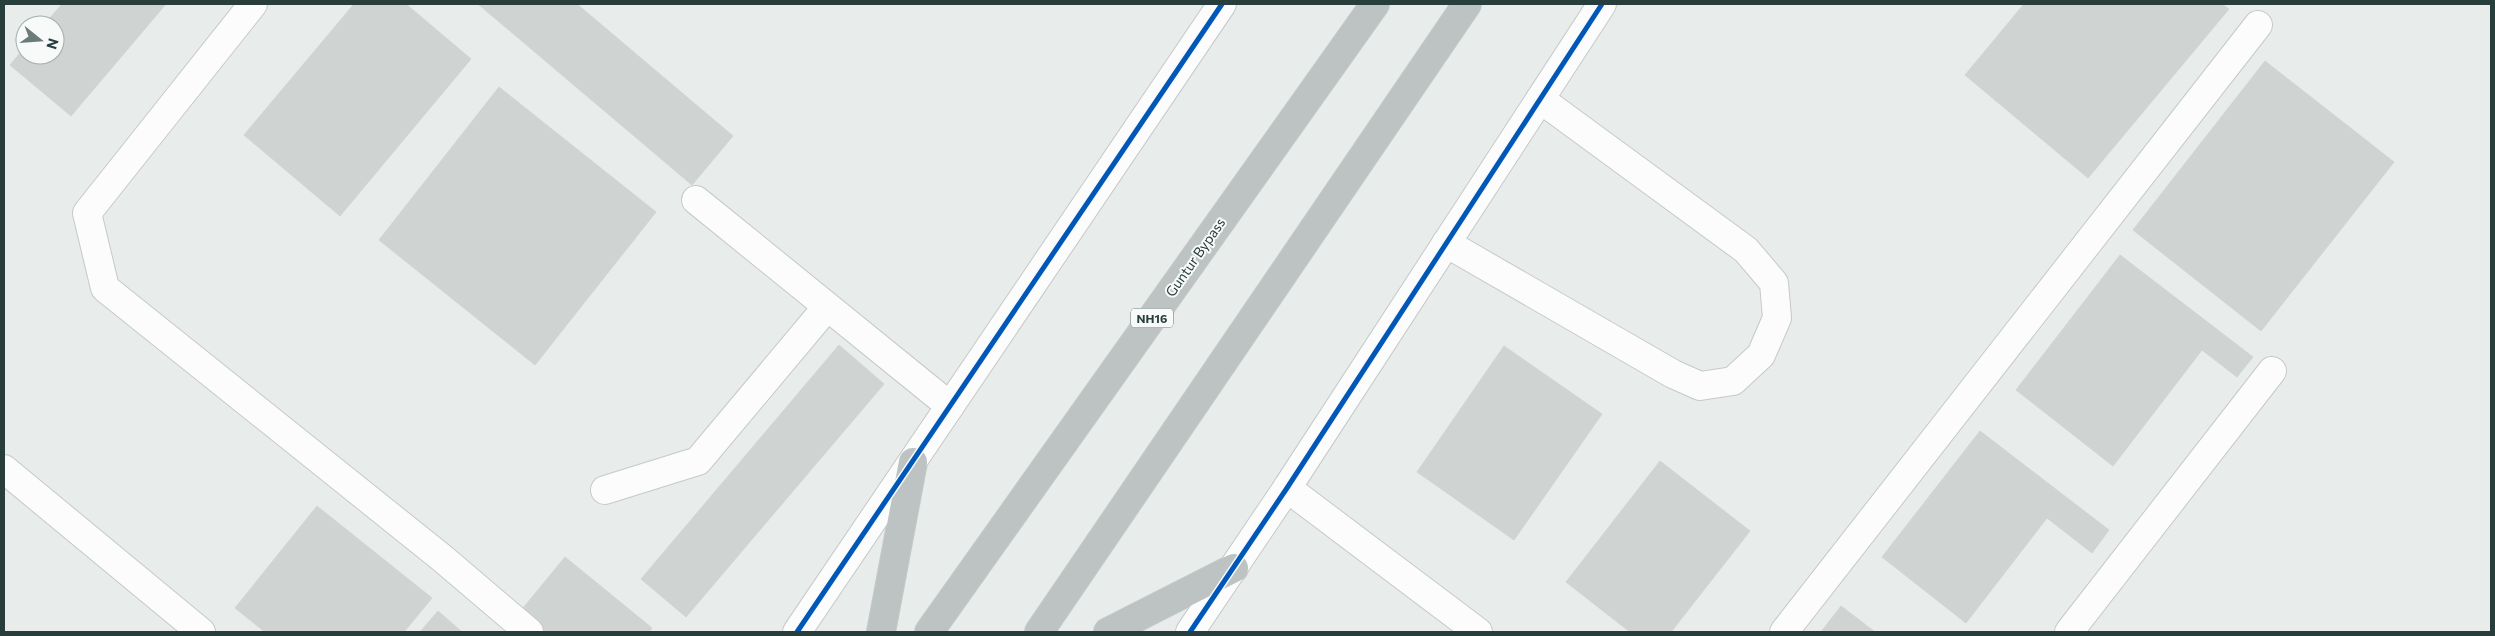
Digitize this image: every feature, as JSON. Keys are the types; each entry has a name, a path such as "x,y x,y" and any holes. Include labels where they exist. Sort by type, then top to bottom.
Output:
{"highway":[{"name":"Guntur Bypass","path":"929,632 1375,4"},
{"path":"1039,632 1467,4"},
{"path":"881,632 913,462"},
{"path":"1108,632 1234,568"}],"street":[{"path":"253,4 87,213 105,288 442,558 529,632"},
{"path":"798,632 1222,4"},
{"path":"1190,632 1287,488 1602,4"},
{"path":"1784,632 2258,24"},
{"path":"1446,244 1673,374 1700,386 1732,381 1761,355 1778,318 1774,283 1746,250 1540,99"},
{"path":"696,200 950,406"},
{"path":"605,490 698,461 827,306"},
{"path":"2068,632 2272,370"},
{"path":"4,469 201,632"},
{"path":"1287,488 1478,632"}],"building":[{"path":"62,4 166,4 71,116 10,65 15,59 15,65 65,65 65,15 53,15"},
{"path":"354,4 406,4 471,59 340,216 244,135"},
{"path":"478,4 577,4 733,136 692,185"},
{"path":"2024,4 2222,4 2229,9 2088,178 1965,75"},
{"path":"2265,61 2394,162 2261,331 2133,230"},
{"path":"499,87 656,212 535,365 379,240"},
{"path":"2120,255 2253,357 2237,377 2202,350 2113,466 2016,390"},
{"path":"839,345 884,384 686,617 641,579"},
{"path":"1504,346 1602,414 1514,540 1417,472"},
{"path":"1980,431 2109,530 2092,553 2047,518 1966,623 1882,557"},
{"path":"1660,461 1750,531 1671,632 1630,632 1566,582"},
{"path":"317,506 432,598 404,632 265,632 235,608"},
{"path":"565,557 652,628 649,632 542,632 519,613"},
{"path":"1841,606 1875,632 1821,632"},
{"path":"438,611 462,632 420,632"}],"cycle path":[{"path":"797,632 1222,4"},
{"path":"1190,632 1287,488 1602,4"}]}
